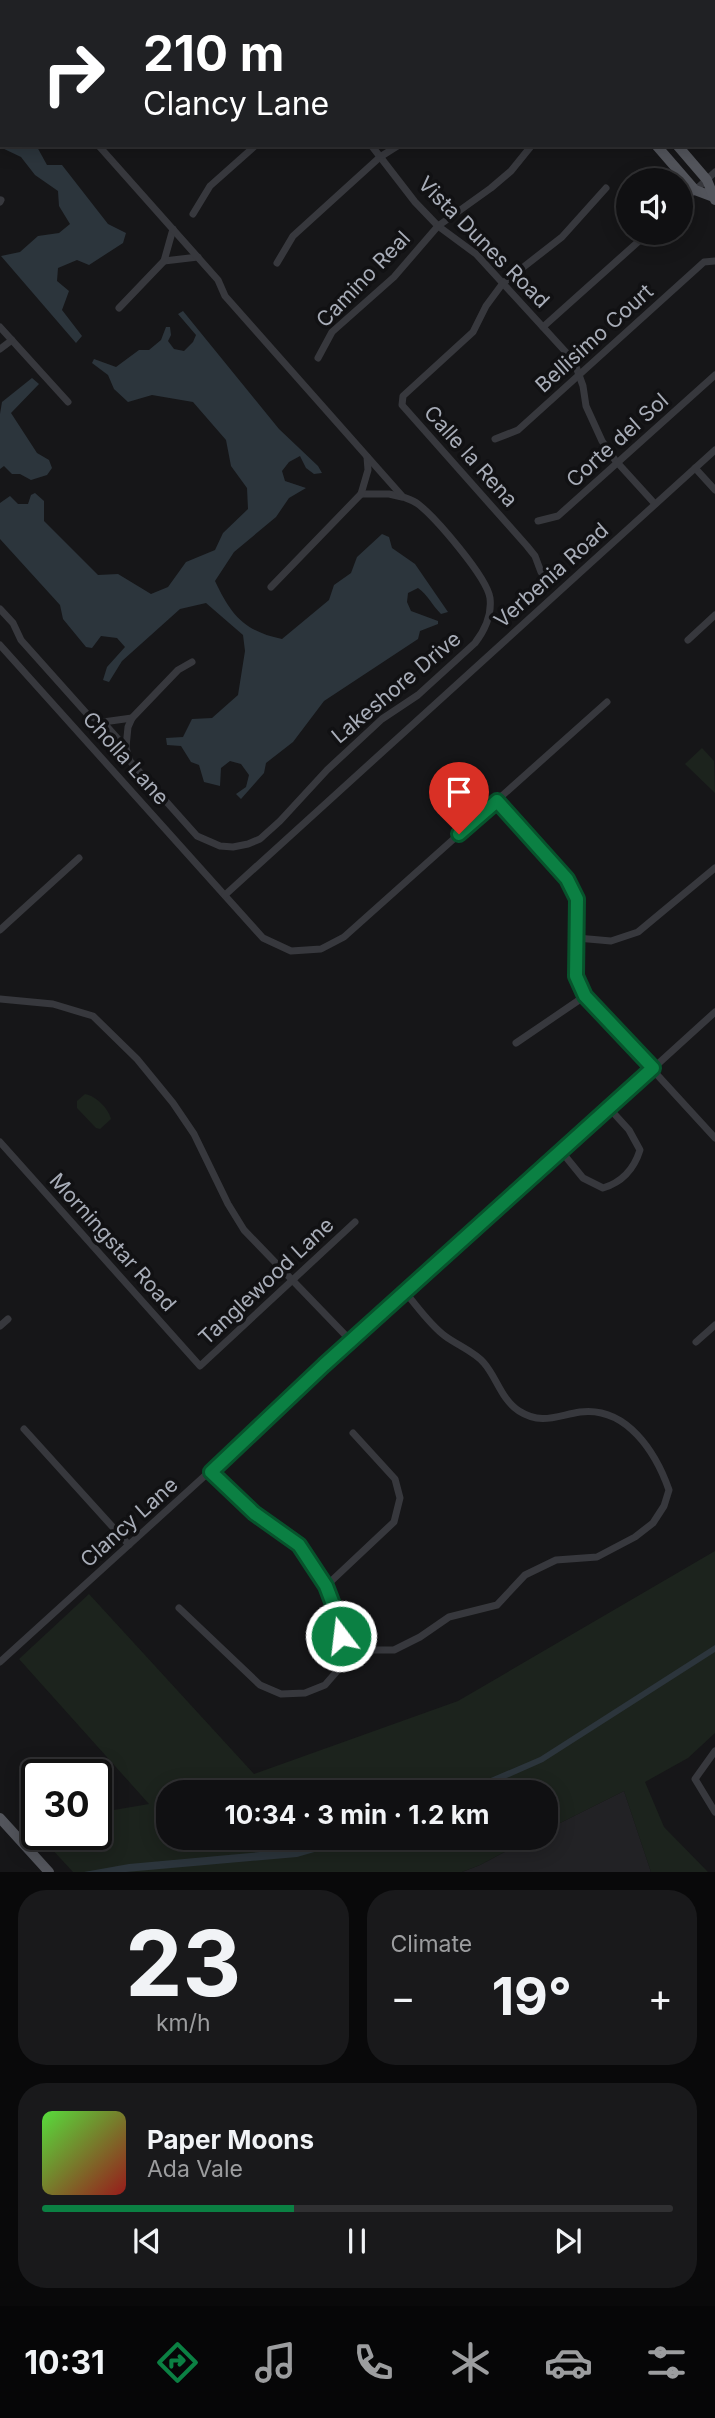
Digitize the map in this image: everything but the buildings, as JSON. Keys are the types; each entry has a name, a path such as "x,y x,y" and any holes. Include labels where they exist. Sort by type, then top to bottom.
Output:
{"main road":[{"path":"658,147 695,190 713,198"},
{"path":"679,147 706,180 713,198"},
{"path":"0,1818 49,1872"}],"street":[{"name":"Lakeshore Drive","path":"0,609 13,623 21,640 88,715 103,722 126,748 130,761 190,830 208,842 233,847 260,838 280,821 327,770 382,719 418,695 475,643 488,622 490,598 478,570 420,505 403,497 225,296 218,280 100,147"},
{"path":"192,214 210,186 254,147"},
{"name":"Vista Dunes Road","path":"372,147 415,202 438,226 476,254 574,361 591,420 602,441 655,504"},
{"path":"277,263 293,236 380,157 396,147"},
{"name":"Camino Real","path":"318,358 332,332 394,277 438,226 511,171 530,147"},
{"path":"695,190 715,172"},
{"name":"Calle la Rena","path":"541,572 527,545 402,405 403,396 473,332 486,306 503,282 562,237 606,188"},
{"path":"119,308 164,261 173,229"},
{"path":"543,327 635,245"},
{"path":"164,261 198,257"},
{"name":"Bellisimo Court","path":"495,439 518,430 704,262 714,260"},
{"path":"0,327 68,402"},
{"path":"0,349 12,340"},
{"name":"Corte del Sol","path":"538,521 558,516 715,375"},
{"name":"Verbenia Road","path":"225,895 715,450"},
{"path":"271,587 361,494 368,470 367,456"},
{"path":"695,468 715,490"},
{"path":"361,494 403,497"},
{"path":"688,640 715,615"},
{"name":"Cholla Lane","path":"0,645 262,938 291,951 321,949 344,937 607,702"},
{"path":"126,748 128,727 132,718 178,670 192,662"},
{"path":"103,722 132,718"},
{"path":"497,801 567,879 577,899 576,976 585,996 715,1138"},
{"path":"0,930 79,858"},
{"path":"577,937 611,941 638,932 715,867"},
{"path":"516,1043 585,996"},
{"path":"0,999 52,1004 93,1016 137,1059 173,1103 194,1134 228,1204 244,1230 351,1342"},
{"name":"Clancy Lane","path":"0,1662 715,1012"},
{"path":"561,1151 583,1178 603,1188 615,1184 635,1166 640,1150 629,1130 609,1108"},
{"name":"Morningstar Road","path":"0,1142 200,1366"},
{"name":"Tanglewood Lane","path":"200,1366 355,1222"},
{"path":"343,1650 394,1650 420,1637 449,1617 497,1605 525,1576 556,1560 597,1557 635,1537 653,1523 664,1506 669,1490 652,1450 617,1418 596,1412 581,1412 554,1419 531,1418 516,1409 503,1394 484,1362 442,1334 405,1292"},
{"path":"0,1326 8,1319"},
{"path":"696,1342 715,1325"},
{"path":"24,1429 128,1545"},
{"path":"326,1586 394,1522 400,1498 395,1479 353,1433"},
{"path":"178,1608 260,1685 281,1694 305,1693 325,1685 338,1670 343,1650 339,1620 326,1586 299,1545 254,1513 211,1472"},
{"path":"715,1751 695,1779 715,1812"}],"shaded area":[{"path":"0,147 37,147 47,165 62,165 108,224 126,233 123,243 89,265 77,260 58,268 57,281 69,291 62,310 82,336 76,343 1,256 20,252 38,236 59,233 70,224 59,206 58,191 35,175 21,157"},
{"path":"183,311 279,429 322,473 314,474 306,468 300,456 289,462 282,471 285,481 306,488 289,498 276,517 234,552 215,581 240,620 269,636 282,639 329,600 334,585 351,573 357,557 382,534 389,537 392,548 415,564 448,612 441,614 418,588 408,593 407,602 411,611 438,621 438,624 420,631 418,639 324,701 293,742 266,763 264,773 241,799 236,794 246,787 249,775 241,764 230,761 221,768 220,786 204,782 199,765 191,762 181,746 167,745 166,738 183,737 192,719 212,718 238,695 245,651 243,635 206,603 180,609 122,661 109,682 103,680 107,667 125,647 117,638 101,636 92,648 86,647 63,619 60,605 0,539 0,503 10,496 18,504 28,504 31,495 35,493 44,501 44,521 98,575 118,574 151,594 168,587 186,562 215,550 223,533 248,509 247,488 231,466 226,440 193,402 152,395 128,402 114,389 108,375 92,363 94,359 116,367 139,350 149,350 161,340 166,327 170,327 171,335 168,341 174,349 184,351 196,335 178,314"},
{"path":"32,378 39,384 11,413 37,453 49,460 52,468 47,475 31,480 20,474 12,474 4,466 0,469 0,414 2,402"},
{"path":"702,748 714,761 715,793 685,764"},
{"path":"85,1094 97,1100 111,1119 100,1129 77,1108 77,1101"},
{"path":"715,1551 715,1733 688,1758 645,1782 664,1827 708,1872 651,1872 624,1791 558,1824 558,1780 156,1780 156,1850 508,1850 462,1872 73,1872 53,1850 112,1850 112,1810 149,1804 112,1763 112,1759 109,1759 19,1659 89,1594 254,1774 458,1701"},
{"path":"715,1645 715,1652 543,1762 502,1780 486,1780 540,1757"},
{"path":"624,1791 651,1872 462,1872 508,1850 558,1850 558,1824"},
{"path":"282,1850 321,1850 297,1857 126,1872 84,1872 129,1864"}],"route":[{"path":"341,1636 339,1620 326,1586 299,1545 254,1513 211,1472 324,1365 653,1068 585,996 576,976 577,899 567,879 497,801 459,834"}]}
